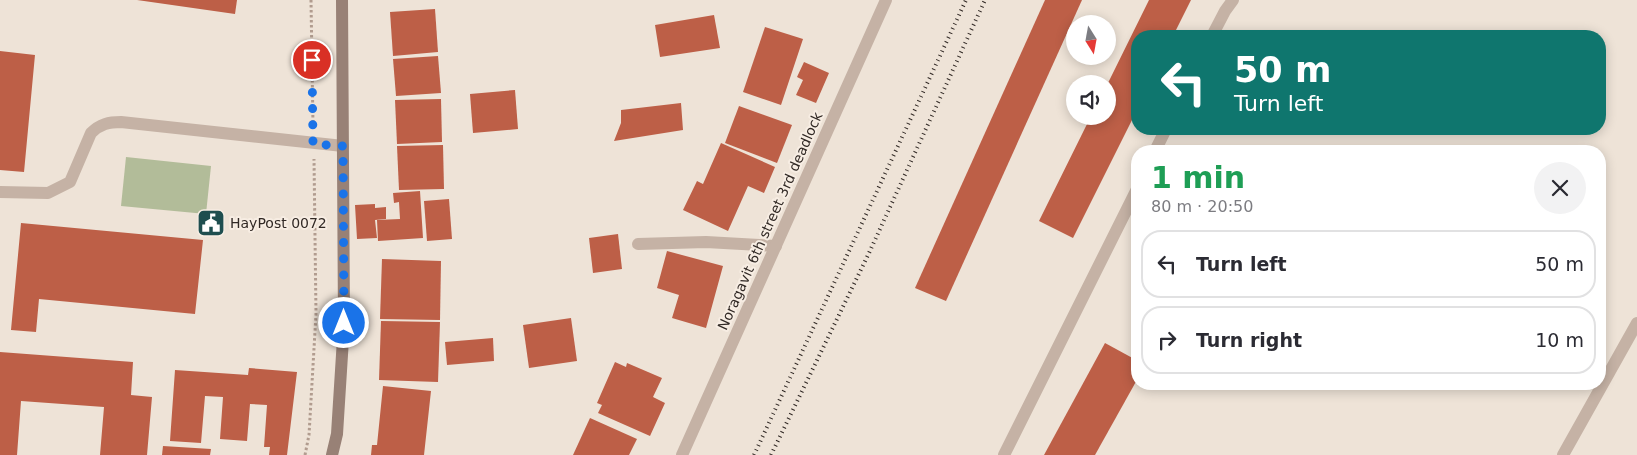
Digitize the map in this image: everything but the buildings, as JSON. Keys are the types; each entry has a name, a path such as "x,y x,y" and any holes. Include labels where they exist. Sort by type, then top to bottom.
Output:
{"main road":[{"path":"332,455 336,434 344,323 342,0"}],"street":[{"name":"Noragavit 6th street 3rd deadlock","path":"682,455 886,0"},
{"path":"1215,30 1233,0"},
{"path":"0,192 48,193 70,182 91,133 97,127 108,122 343,146"},
{"path":"1004,455 1131,201"},
{"path":"638,244 706,242 776,246"},
{"path":"1606,378 1637,323"},
{"path":"1563,455 1599,390"}],"path":[{"path":"305,455 309,435 316,314 311,0"}],"green space":[{"path":"126,157 211,166 206,214 121,206"}],"railway":[{"path":"754,455 966,0"},
{"path":"771,455 869,253 985,0"}],"place":[{"name":"HayPost 0072","path":"211,223"}],"route":[{"path":"312,60 313,144 343,146 344,323"}]}
